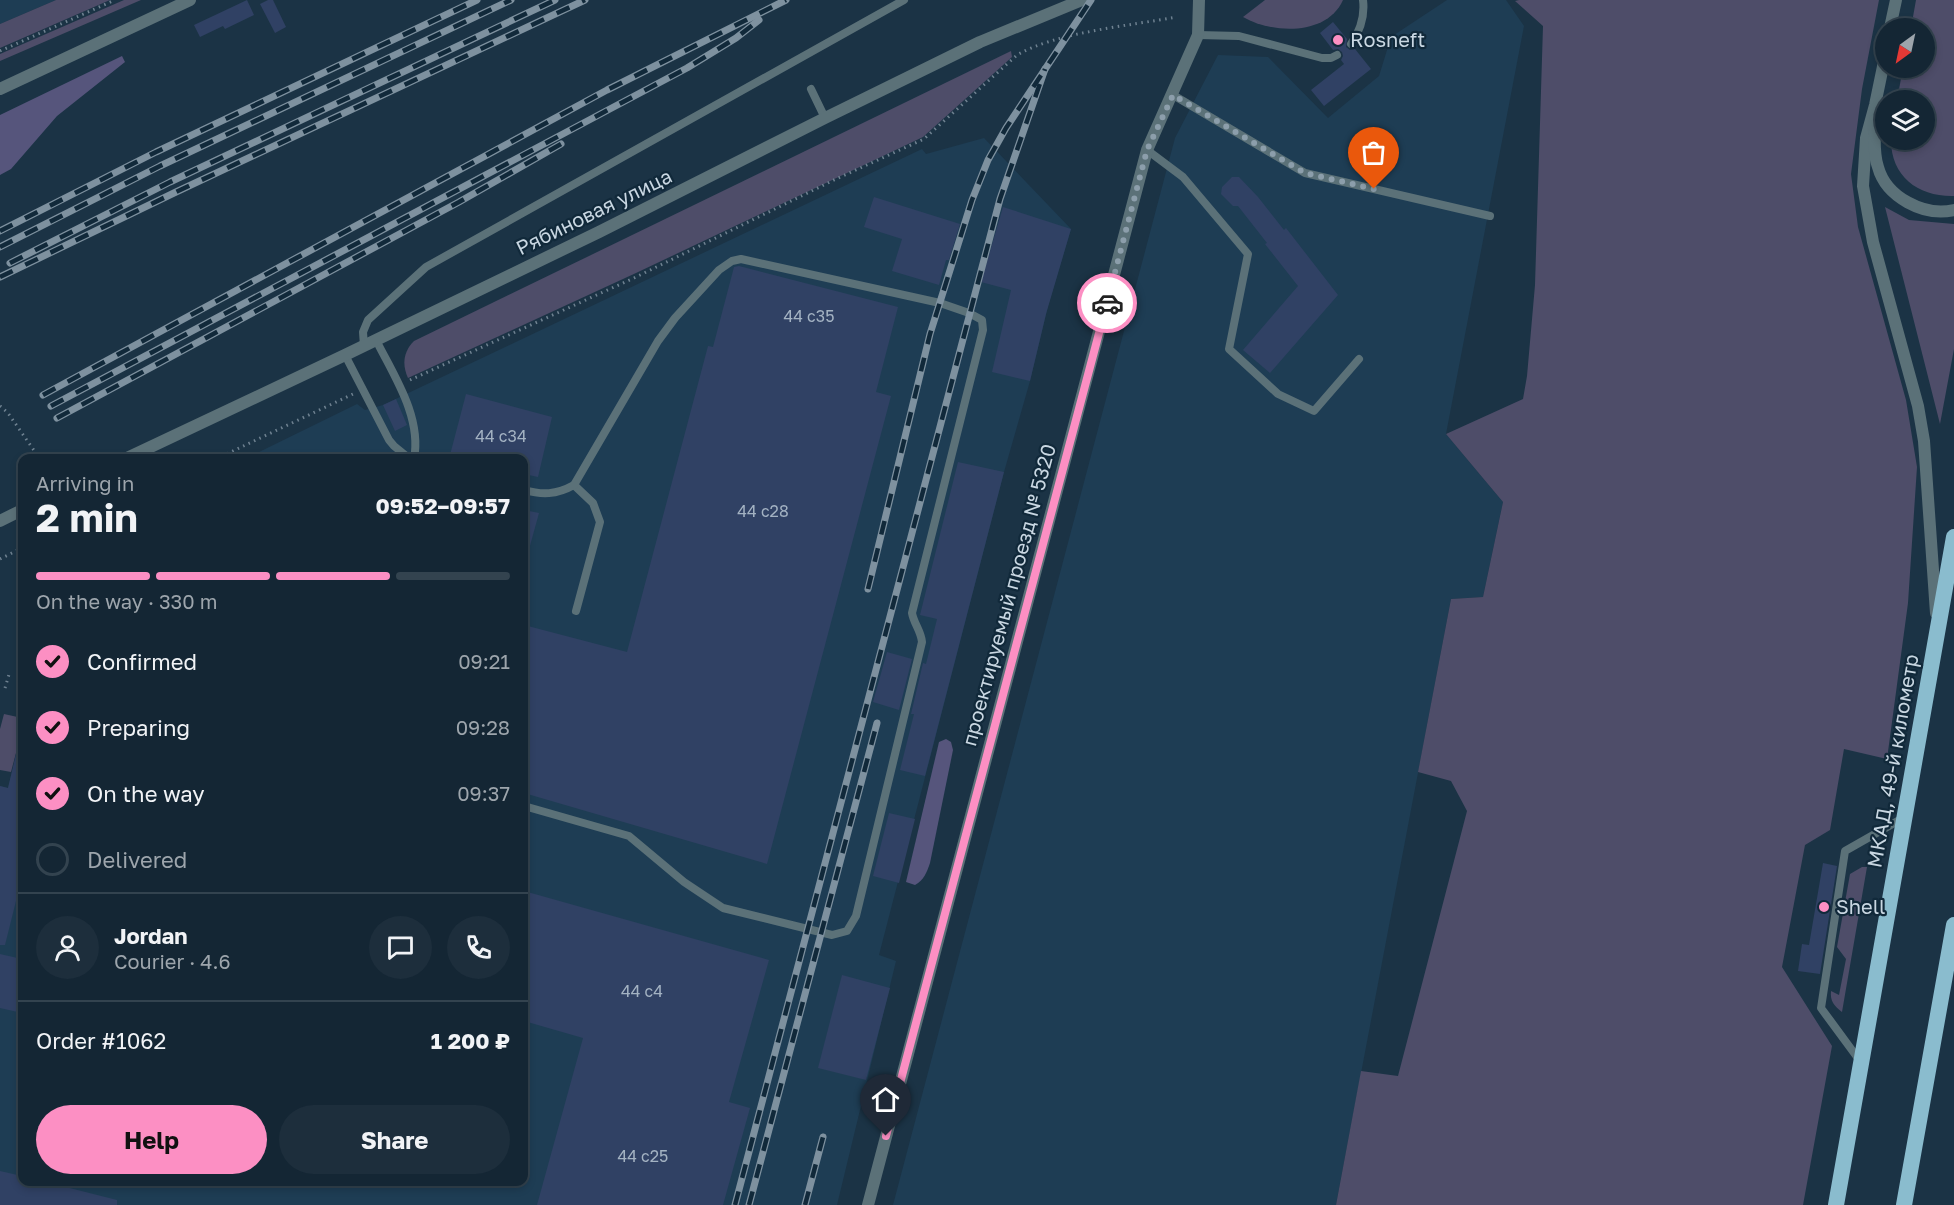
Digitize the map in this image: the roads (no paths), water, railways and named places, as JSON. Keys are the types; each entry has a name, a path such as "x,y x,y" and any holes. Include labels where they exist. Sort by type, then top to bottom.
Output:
{"highway":[{"name":"МКАД, 49-й километр","path":"1836,1205 1954,537"},
{"path":"1904,1205 1954,925"}],"street":[{"path":"0,89 190,0"},
{"name":"Рябиновая улица","path":"136,454 599,232 980,42 1082,0"},
{"name":"проектируемый проезд № 5320","path":"868,1205 1147,150 1198,35 1199,0"},
{"path":"1892,18 1896,0"},
{"path":"1875,105 1863,152 1864,197 1873,242 1918,406 1924,441 1929,532 1938,627"},
{"path":"1876,150 1880,173 1888,186 1900,197 1921,208 1954,210"},
{"path":"0,521 18,512"}],"lane":[{"path":"364,346 363,332 368,320 426,267 904,0"},
{"path":"1351,44 1359,29 1364,7 1363,0"},
{"path":"1198,35 1239,36 1328,59 1337,55"},
{"path":"811,89 825,118"},
{"path":"1173,95 1305,173 1490,216"},
{"path":"1147,150 1183,177 1248,254 1229,349 1278,394 1314,411 1359,359"},
{"path":"528,491 549,494 560,493 574,485 658,341 686,305 719,270 732,261 741,259 940,303 982,320 983,330 912,613 921,630 922,642 856,916 847,931 832,935 723,908 684,882 629,836 528,807"},
{"path":"376,340 414,424 416,443 413,454"},
{"path":"345,355 389,440 405,454"},
{"path":"574,485 593,503 600,522 576,611"},
{"path":"1861,1062 1821,1008 1845,851 1904,817"}],"railway":[{"path":"0,231 156,152 477,0"},
{"path":"0,247 160,166 511,0"},
{"path":"10,263 170,182 555,0"},
{"path":"0,277 585,0"},
{"path":"43,395 607,90 786,0"},
{"path":"868,589 930,334 972,200 988,160 1006,128 1091,0"},
{"path":"51,406 687,68 736,38 759,20"},
{"path":"735,1205 1000,199 1045,69"},
{"path":"57,418 459,202 561,144"},
{"path":"749,1205 877,723"},
{"path":"805,1205 823,1137"}],"place":[{"name":"Rosneft","path":"1338,40"},
{"name":"Shell","path":"1824,907"}]}
